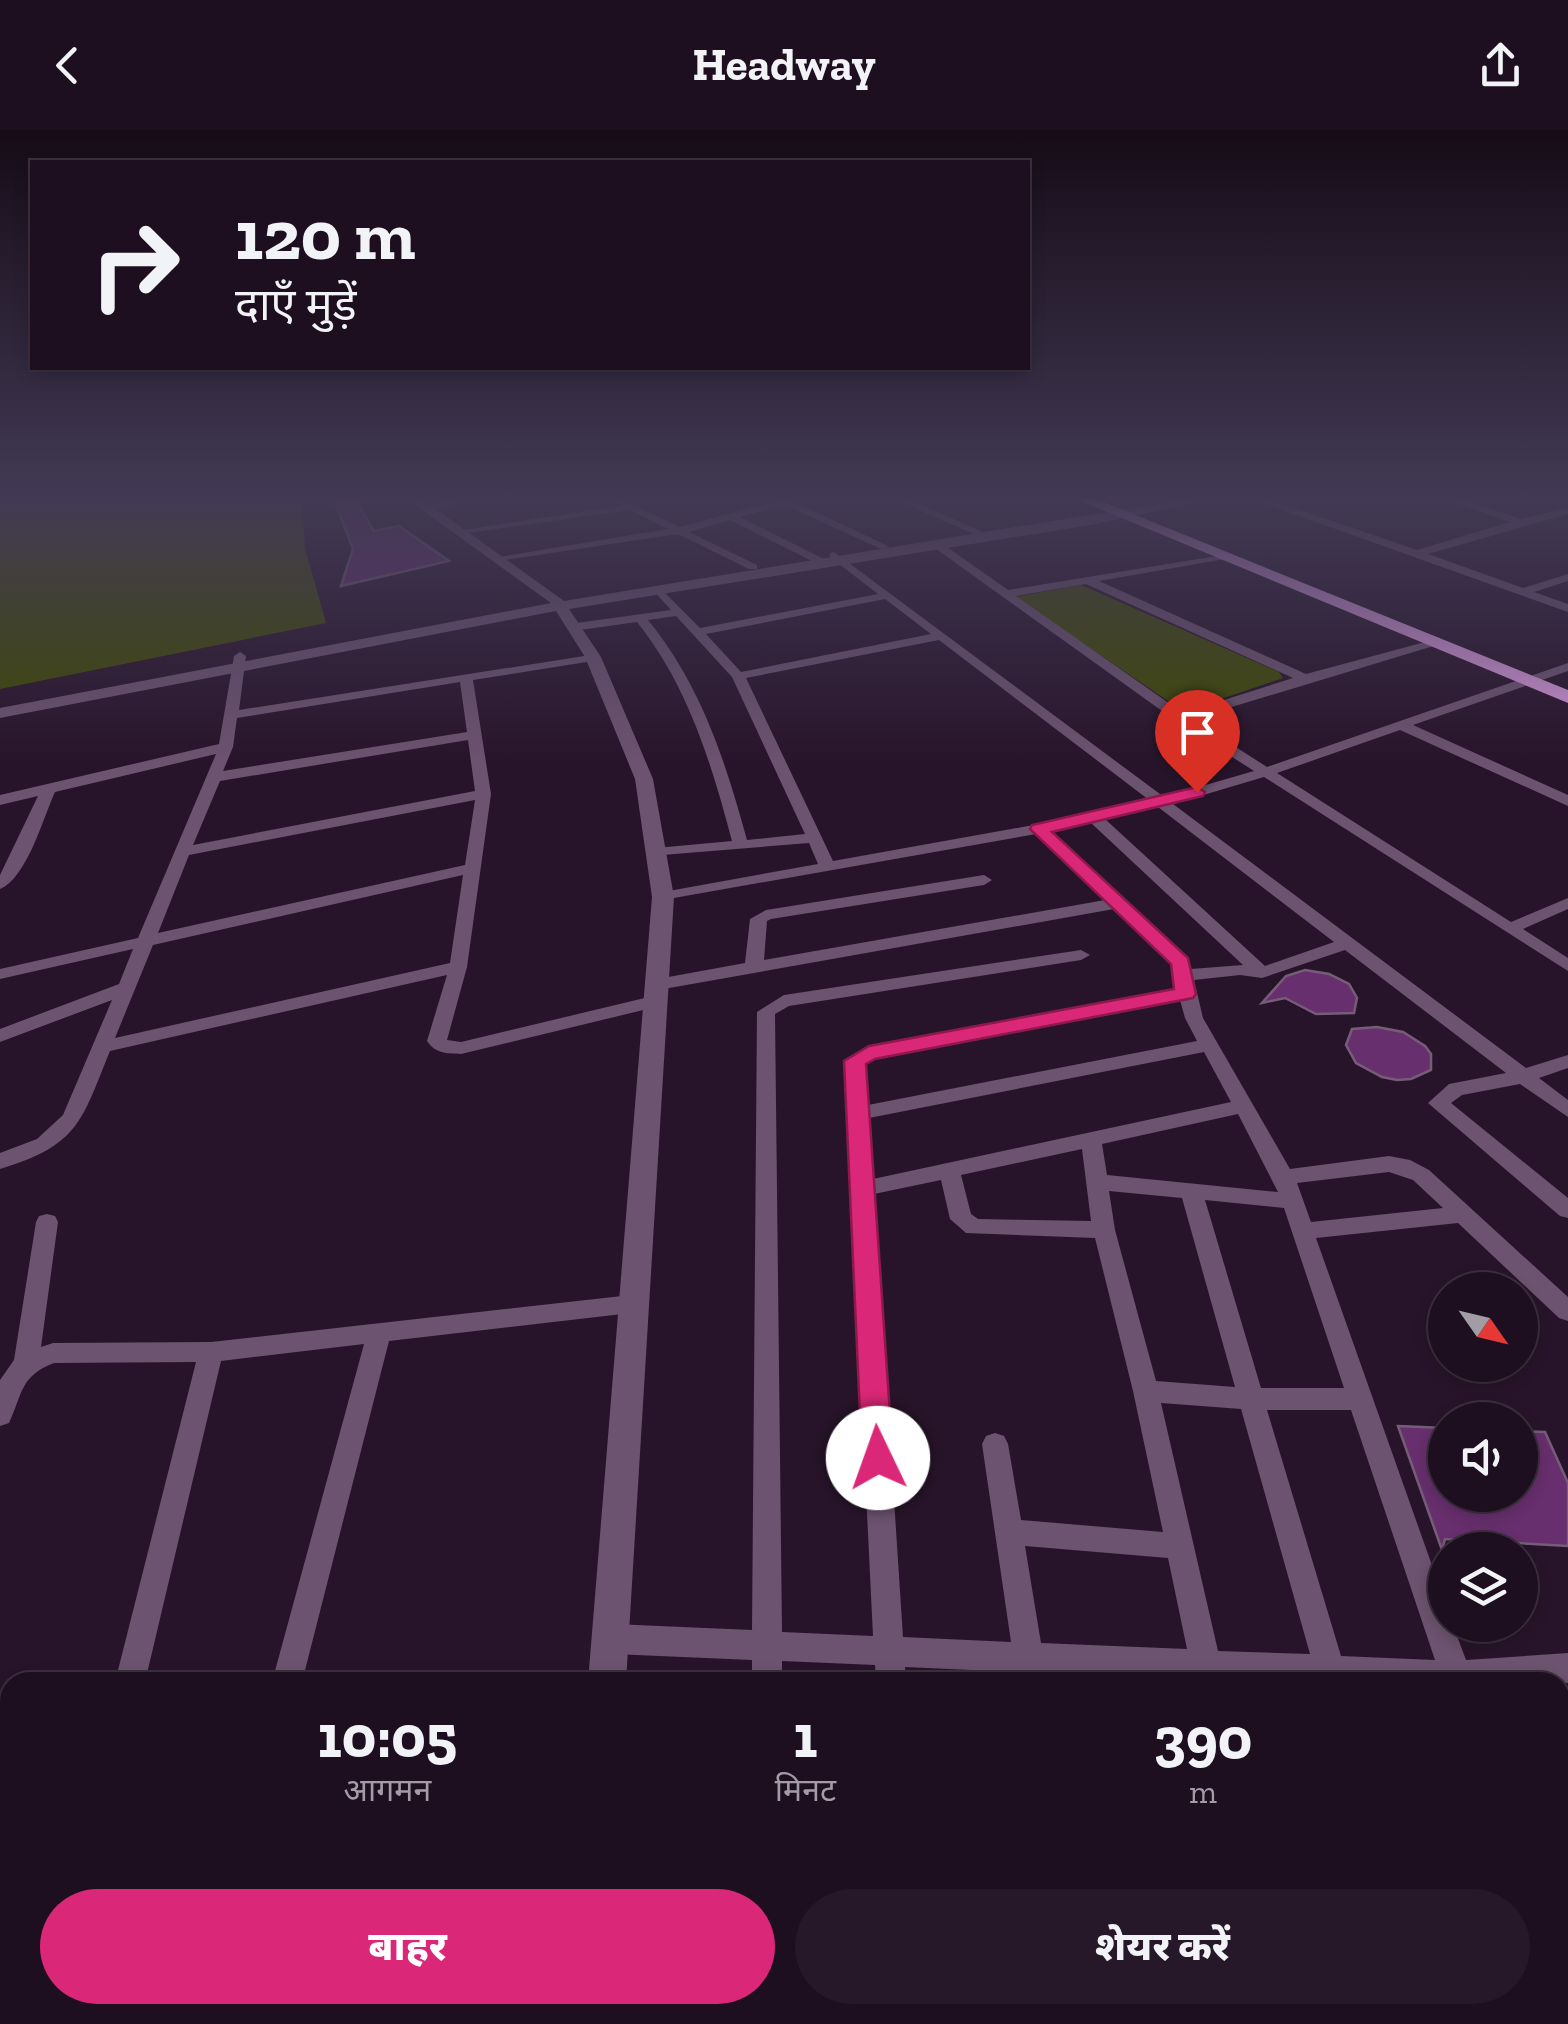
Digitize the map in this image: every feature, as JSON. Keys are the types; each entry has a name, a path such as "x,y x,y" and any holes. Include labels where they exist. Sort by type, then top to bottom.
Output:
{"highway":[{"path":"1301,587 1436,642 1568,686"},
{"path":"1310,587 1539,679 1568,696"}],"street":[{"path":"533,587 563,612 593,657 644,779 663,897 631,1304 608,1672"},
{"path":"563,612 667,587"},
{"path":"0,705 240,660 563,612 673,587"},
{"path":"875,587 1568,1110"},
{"path":"997,587 1181,718 1568,966"},
{"path":"1006,594 1041,587"},
{"path":"1104,587 1304,678"},
{"path":"1509,587 1568,608"},
{"path":"1522,592 1536,587"},
{"path":"659,590 738,676 828,867"},
{"path":"698,632 888,595"},
{"path":"563,612 640,618 680,612"},
{"path":"640,618 664,645 711,736 740,843"},
{"path":"738,676 942,636"},
{"path":"1181,718 1304,678 1436,642"},
{"path":"232,715 593,657"},
{"path":"0,1161 44,1144 72,1119 226,747 240,660"},
{"path":"663,897 1039,829 1162,802 1266,772 1568,667"},
{"path":"466,678 482,794 458,967 437,1042 442,1047 461,1048 754,968 1118,903"},
{"path":"0,713 127,683"},
{"path":"1401,725 1568,801"},
{"path":"214,777 474,735"},
{"path":"0,800 226,747"},
{"path":"0,884 12,873 49,788"},
{"path":"182,852 482,794"},
{"path":"1093,818 1262,973"},
{"path":"1039,829 1181,962 1185,984 1210,1045 1284,1177 1455,1672"},
{"path":"656,853 815,838"},
{"path":"0,974 472,868"},
{"path":"754,968 756,932 759,919 766,915 984,880"},
{"path":"1511,928 1568,903"},
{"path":"890,1672 852,1070 861,1056 1240,970 1262,973 1349,943"},
{"path":"766,1672 766,1012 784,1000 1081,955"},
{"path":"101,1047 458,967"},
{"path":"0,1036 126,988"},
{"path":"856,1114 1210,1045"},
{"path":"1568,1060 1525,1076 1456,1090 1438,1104 1568,1210"},
{"path":"862,1189 1244,1106"},
{"path":"1090,1140 1100,1182 1104,1230 1146,1391 1206,1666"},
{"path":"1284,1177 1402,1165 1421,1175 1568,1311"},
{"path":"949,1169 961,1219 974,1227 1104,1230"},
{"path":"1100,1182 1292,1201"},
{"path":"1191,1191 1330,1671"},
{"path":"1302,1231 1464,1214"},
{"path":"0,1415 14,1379 26,1363 47,1222"},
{"path":"26,1363 52,1353 211,1352 631,1304"},
{"path":"291,1672 379,1333"},
{"path":"132,1672 211,1352"},
{"path":"1146,1391 1252,1399 1360,1400"},
{"path":"996,1444 1030,1670"},
{"path":"1009,1532 1179,1546"},
{"path":"612,1639 766,1648 888,1649 1030,1670 1131,1672 1206,1666 1346,1672"},
{"path":"1528,1672 1568,1668"}],"green space":[{"path":"0,587 316,587 326,623 0,689"},
{"path":"1086,587 1279,672 1283,678 1194,708 1177,707 1015,597"}],"building":[{"path":"1305,970 1329,974 1349,984 1357,998 1354,1013 1316,1014 1285,998 1262,1003 1286,976"},
{"path":"1377,1027 1403,1032 1425,1046 1431,1054 1431,1070 1397,1080 1356,1063 1346,1045 1352,1029"},
{"path":"1398,1426 1428,1427 1428,1511"},
{"path":"1538,1432 1545,1432 1568,1483 1568,1546 1538,1544 1538,1532 1436,1532 1429,1512 1538,1512"}],"route":[{"path":"878,1458 852,1070 855,1061 869,1053 1186,994 1181,962 1039,829 1197,792"}]}
